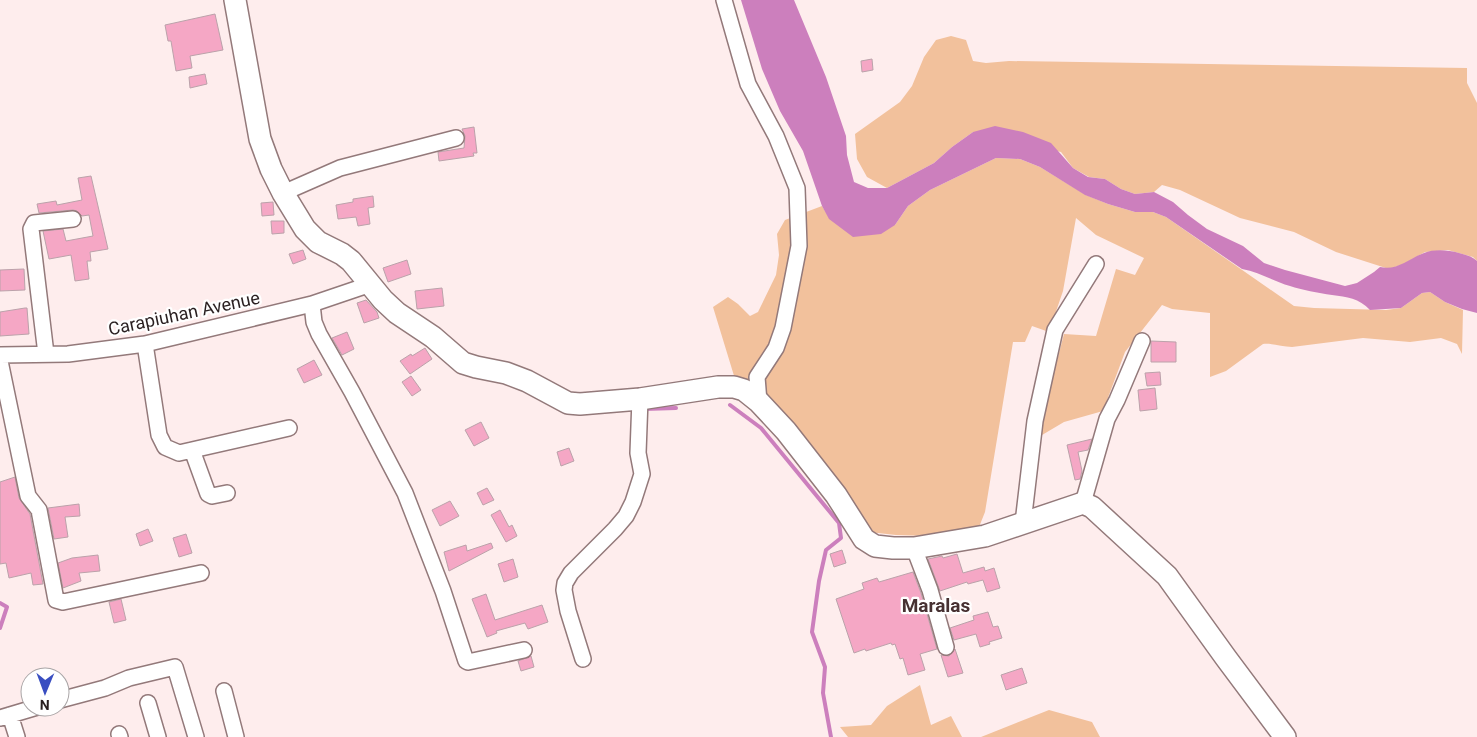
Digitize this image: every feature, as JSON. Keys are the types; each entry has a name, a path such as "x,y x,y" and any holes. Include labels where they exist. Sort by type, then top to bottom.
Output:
{"street":[{"path":"235,0 260,139 271,169 283,193 306,229 318,242 351,261 372,284 383,300 397,313 433,337 463,363 476,368 506,373 527,381 568,403 598,403 640,399 718,387 734,387 744,390 759,402 786,431 836,495 864,539 875,546 914,548 985,536 1083,503 1092,507 1168,576 1285,737"},
{"path":"724,0 748,84 776,136 797,188 799,246 783,328 776,348 757,377 756,384 759,402"},
{"path":"283,193 340,168 456,138"},
{"path":"46,354 31,229 34,223 73,219"},
{"path":"1023,523 1035,420 1055,330 1096,264"},
{"name":"Carapiuhan Avenue","path":"0,355 68,354 145,344 312,304 372,284"},
{"path":"312,304 314,322 319,334 406,493 443,591 466,661 524,650"},
{"path":"1083,503 1107,419 1142,341"},
{"path":"145,344 159,435 165,447 179,453 289,428"},
{"path":"0,360 28,496 39,510 56,600 63,602 201,573"},
{"path":"583,659 568,611 564,590 565,583 571,573 616,530 633,502 642,474 638,453 640,399"},
{"path":"192,450 208,494 212,496 227,494"},
{"path":"914,548 930,590 946,647"},
{"path":"70,697 105,688 129,678 175,667 196,737"},
{"path":"224,691 236,737"},
{"path":"148,703 158,737"},
{"path":"17,737 5,716 20,712"}],"shaded area":[{"path":"741,0 794,0 826,77 846,136 847,155 854,182 868,188 887,188 934,163 973,132 995,126 1023,132 1051,143 1073,168 1088,177 1105,179 1121,189 1135,194 1154,192 1173,202 1207,229 1243,246 1264,263 1285,270 1345,286 1357,283 1380,267 1397,266 1428,252 1437,250 1469,256 1477,261 1477,313 1445,302 1430,292 1422,293 1401,308 1370,310 1362,303 1343,296 1310,291 1284,284 1242,269 1166,217 1153,212 1135,212 1085,195 1040,167 1020,159 996,158 930,190 908,206 895,225 881,234 853,237 829,219 822,206 803,151 780,111 762,69"},
{"path":"951,36 966,40 973,61 986,63 1009,61 1467,68 1467,83 1477,103 1477,261 1473,257 1448,250 1425,252 1404,264 1389,269 1336,252 1294,232 1240,218 1180,190 1162,185 1154,192 1135,194 1121,189 1105,179 1089,177 1073,168 1061,152 973,132 934,163 887,188 867,177 857,159 855,134 900,102 912,86 924,57 936,40"},
{"path":"996,158 1020,159 1040,167 1086,195 1108,204 1135,212 1153,212 1166,217 1294,306 1386,310 1401,308 1422,293 1430,292 1445,302 1463,310 1462,354 1457,344 1441,338 1410,342 1363,338 1292,347 1263,344 1226,371 1210,377 1210,313 1172,309 1162,305 1125,352 1103,411 1064,422 1037,438 1064,334 1096,336 1116,269 1135,275 1144,258 1096,235 1076,218 1063,291 1049,332 1032,326 1025,342 1013,342 985,512 979,527 929,536 869,532 735,379 713,307 728,297 750,316 758,312 776,275 779,255 777,234 785,220 822,206 830,219 895,225 908,206 930,190"},
{"path":"920,685 931,725 951,716 962,737 848,737 840,727 871,725 887,706"},
{"path":"1049,710 1092,722 1100,737 981,737"}],"building":[{"path":"215,14 223,50 190,56 192,68 176,71 171,41 168,41 165,25"},
{"path":"872,59 873,70 862,72 861,61"},
{"path":"205,74 207,84 190,88 189,77"},
{"path":"474,127 477,153 473,153 474,156 439,161 438,152 464,148 465,136 462,129"},
{"path":"91,176 108,249 90,252 91,261 87,261 89,279 75,281 71,255 49,259 43,231 63,229 66,241 93,236 89,215 82,216 73,210 39,213 37,204 56,201 57,205 82,200 78,178"},
{"path":"373,196 374,207 368,208 370,224 358,226 356,217 338,219 336,205 353,202 353,199"},
{"path":"273,202 274,215 262,216 261,203"},
{"path":"271,221 284,221 284,233 272,234"},
{"path":"303,250 306,259 293,264 289,254"},
{"path":"407,260 411,274 388,282 383,268"},
{"path":"24,269 25,290 0,291 0,270"},
{"path":"442,288 444,306 417,309 415,291"},
{"path":"366,300 377,312 379,318 364,323 357,303"},
{"path":"27,308 29,334 0,336 0,312"},
{"path":"347,332 354,349 342,355 332,338"},
{"path":"1151,341 1176,342 1176,362 1151,362"},
{"path":"425,348 432,359 410,374 400,361"},
{"path":"314,360 322,375 304,383 297,369"},
{"path":"1160,372 1161,385 1147,386 1145,373"},
{"path":"411,376 421,390 412,396 402,382"},
{"path":"1155,388 1157,409 1140,411 1138,390"},
{"path":"481,422 489,438 474,446 465,430"},
{"path":"1092,439 1088,450 1078,452 1082,471 1080,479 1075,480 1067,445"},
{"path":"569,448 574,461 561,466 557,452"},
{"path":"15,477 19,498 30,514 43,584 33,585 31,573 9,578 6,563 0,564 0,482"},
{"path":"487,488 494,500 483,505 477,493"},
{"path":"450,501 459,516 440,526 432,510"},
{"path":"79,504 80,516 65,517 68,537 54,539 48,508"},
{"path":"500,510 509,527 512,525 517,536 506,542 491,515"},
{"path":"148,529 153,541 140,546 136,534"},
{"path":"186,534 192,553 179,557 173,538"},
{"path":"491,543 493,548 449,571 444,552 466,545 467,551"},
{"path":"842,550 846,563 834,567 830,554"},
{"path":"957,554 963,573 984,567 985,571 994,568 1000,588 987,592 983,580 968,584 967,582 940,591 928,559 942,556 943,558"},
{"path":"98,555 100,571 79,573 81,581 63,588 58,563 72,558"},
{"path":"513,559 518,577 504,582 498,564"},
{"path":"913,572 937,649 920,654 925,670 908,675 903,658 900,659 895,644 892,645 891,643 854,653 836,599 864,589 862,583 877,578 879,582"},
{"path":"486,594 495,620 542,605 548,622 528,629 525,623 496,631 497,633 487,637 472,599"},
{"path":"121,599 126,620 114,623 109,602"},
{"path":"988,612 993,627 998,626 1002,638 980,647 976,634 954,640 950,628 974,620 973,616"},
{"path":"955,649 963,673 948,677 941,655 949,656"},
{"path":"531,656 534,667 521,671 518,661"},
{"path":"1022,668 1027,683 1006,690 1001,675"}],"waterway":[{"path":"730,405 761,428 839,523 841,538 826,550 819,581 812,632 825,667 823,693 831,737"},
{"path":"644,409 676,408"},
{"path":"0,603 7,607 0,628"}],"district":[{"name":"Maralas","path":"936,605"}]}
